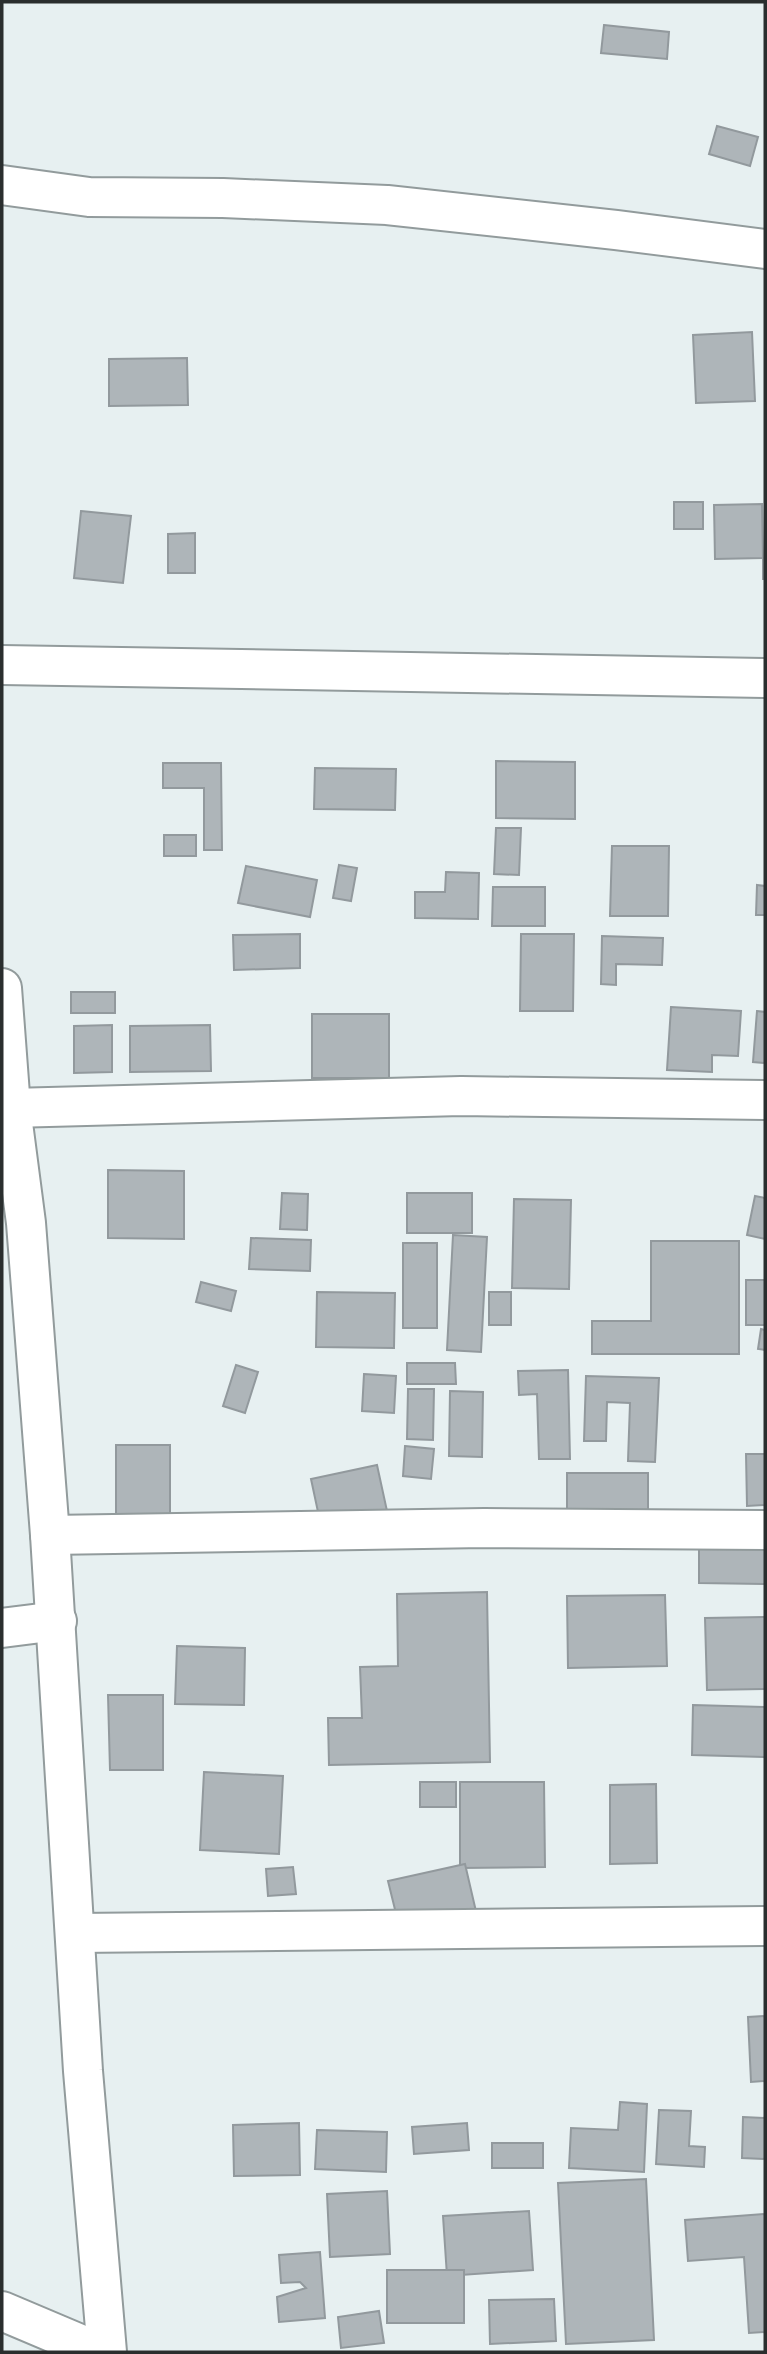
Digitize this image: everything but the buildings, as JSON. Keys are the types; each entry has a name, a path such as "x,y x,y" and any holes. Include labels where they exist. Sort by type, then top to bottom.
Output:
{"street":[{"path":"2,184 89,197 223,198 387,205 765,248"},
{"path":"2,665 765,678"},
{"path":"2,988 11,1108 26,1223 57,1621 83,2071 107,2352"},
{"path":"11,1108 461,1096 765,1100"},
{"path":"50,1535 484,1528 765,1530"},
{"path":"2,1628 57,1621"},
{"path":"75,1933 765,1926"},
{"path":"2,2311 99,2352"}]}
